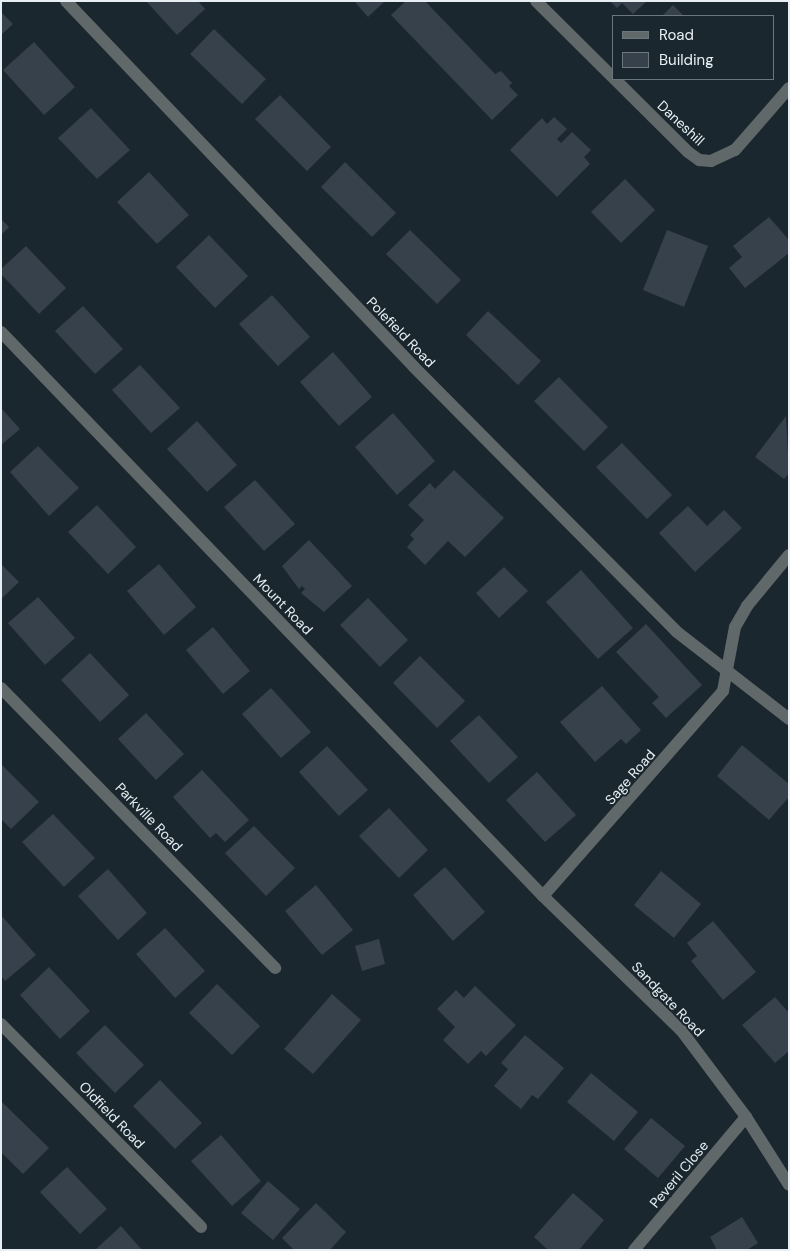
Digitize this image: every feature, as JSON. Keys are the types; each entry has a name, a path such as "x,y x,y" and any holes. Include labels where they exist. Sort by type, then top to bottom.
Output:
{"street":[{"name":"Polefield Road","path":"66,1 414,368 677,632 697,651 727,670 789,719"},
{"name":"Daneshill","path":"536,1 612,76"},
{"name":"Daneshill","path":"616,80 688,152 699,160 711,161 735,150 789,88"},
{"name":"Mount Road","path":"1,332 543,896"},
{"name":"Sage Road","path":"543,896 723,691 730,644 739,620 789,554"},
{"name":"Parkville Road","path":"1,688 275,968"},
{"name":"Sandgate Road","path":"543,896 681,1030 746,1118 789,1185"},
{"name":"Oldfield Road","path":"1,1024 201,1227"},
{"name":"Peveril Close","path":"634,1250 746,1118"}],"building":[{"path":"146,1 198,1 205,9 177,35"},
{"path":"354,1 385,1 368,17"},
{"path":"406,1 425,1 495,74 501,71 512,83 509,86 518,95 492,120 391,15"},
{"path":"610,1 647,1 633,14 622,3 617,8"},
{"path":"673,5 683,15 663,15"},
{"path":"1,12 13,24 1,35"},
{"path":"214,29 266,79 242,104 190,54"},
{"path":"34,42 75,87 44,115 3,70"},
{"path":"280,95 331,147 307,171 255,119"},
{"path":"91,108 130,150 97,179 58,138"},
{"path":"554,117 567,129 557,139 561,143 572,132 591,150 584,157 590,164 557,197 510,150 542,118 547,124"},
{"path":"345,162 396,213 372,237 321,187"},
{"path":"149,172 189,215 157,244 117,202"},
{"path":"625,179 655,210 621,243 591,212"},
{"path":"769,217 789,240 789,253 745,288 729,268 742,257 733,246"},
{"path":"1,219 9,227 1,235"},
{"path":"410,230 461,280 437,304 386,254"},
{"path":"667,230 708,246 684,307 643,290"},
{"path":"209,235 248,276 215,308 176,267"},
{"path":"26,246 66,288 39,314 1,274 1,269"},
{"path":"272,295 310,337 278,366 239,324"},
{"path":"83,306 123,349 95,374 55,331"},
{"path":"488,311 541,361 518,385 466,335"},
{"path":"333,352 372,397 339,426 300,382"},
{"path":"140,365 180,408 151,433 112,390"},
{"path":"559,377 608,427 584,451 534,401"},
{"path":"1,408 20,429 1,445"},
{"path":"393,413 435,461 397,495 355,447"},
{"path":"786,416 789,473 784,479 755,457"},
{"path":"197,421 237,465 207,492 167,449"},
{"path":"622,443 672,495 647,519 596,467"},
{"path":"38,446 79,488 49,516 10,472"},
{"path":"454,470 504,518 465,557 448,541 425,565 407,547 414,539 410,535 424,520 408,505 430,483 435,489"},
{"path":"255,480 295,524 264,551 224,507"},
{"path":"97,505 136,547 108,574 68,532"},
{"path":"688,506 707,526 724,510 742,528 695,572 659,533"},
{"path":"309,540 352,586 324,612 301,593 305,589 302,586 299,589 282,566"},
{"path":"1,564 19,582 1,599"},
{"path":"159,564 196,607 164,635 127,591"},
{"path":"504,567 528,591 499,618 476,593"},
{"path":"581,570 633,628 598,659 546,602"},
{"path":"38,597 75,638 45,665 8,623"},
{"path":"368,598 408,640 380,667 340,625"},
{"path":"646,624 702,685 666,718 652,703 659,697 616,652"},
{"path":"213,627 250,671 223,694 186,650"},
{"path":"90,653 129,695 100,722 61,680"},
{"path":"420,656 465,701 437,728 393,683"},
{"path":"602,686 641,730 626,744 621,739 595,762 560,722"},
{"path":"271,688 311,732 281,758 242,714"},
{"path":"146,713 184,754 156,780 118,739"},
{"path":"479,715 518,757 489,783 450,741"},
{"path":"742,745 789,784 789,797 769,820 717,776"},
{"path":"327,746 368,790 339,816 299,772"},
{"path":"1,764 39,802 11,829 1,819"},
{"path":"202,770 249,820 225,842 216,833 210,838 173,797"},
{"path":"537,772 576,815 545,842 506,800"},
{"path":"389,808 428,850 399,878 359,836"},
{"path":"53,814 95,858 64,887 22,842"},
{"path":"254,826 295,868 266,896 225,853"},
{"path":"445,867 485,912 453,941 413,895"},
{"path":"108,869 147,913 118,940 78,896"},
{"path":"661,871 701,904 674,938 634,905"},
{"path":"316,885 353,930 322,955 285,911"},
{"path":"1,915 36,955 5,981 1,976"},
{"path":"713,921 756,972 723,1000 691,961 697,956 687,943"},
{"path":"165,928 205,971 175,998 136,954"},
{"path":"379,939 385,964 362,971 355,946"},
{"path":"49,967 90,1011 60,1039 20,995"},
{"path":"217,984 260,1026 232,1055 189,1013"},
{"path":"475,986 516,1025 486,1056 481,1051 468,1064 443,1040 455,1027 437,1009 456,990 464,998"},
{"path":"332,994 361,1020 313,1074 284,1049"},
{"path":"775,997 789,1013 789,1051 775,1063 742,1025"},
{"path":"105,1025 144,1065 115,1093 76,1053"},
{"path":"525,1035 564,1068 538,1099 532,1095 521,1109 494,1086 508,1069 501,1063"},
{"path":"591,1073 638,1112 614,1141 567,1102"},
{"path":"160,1080 202,1123 175,1149 133,1106"},
{"path":"1,1101 49,1148 23,1174 1,1152"},
{"path":"651,1118 685,1146 658,1178 624,1149"},
{"path":"221,1135 261,1181 232,1206 191,1161"},
{"path":"67,1167 107,1209 80,1234 40,1192"},
{"path":"268,1181 300,1209 273,1240 241,1213"},
{"path":"573,1193 604,1220 579,1250 548,1250 534,1237"},
{"path":"316,1203 346,1232 330,1250 294,1250 282,1238"},
{"path":"742,1217 758,1243 747,1250 717,1250 710,1237"},
{"path":"121,1226 142,1250 95,1250"}]}
